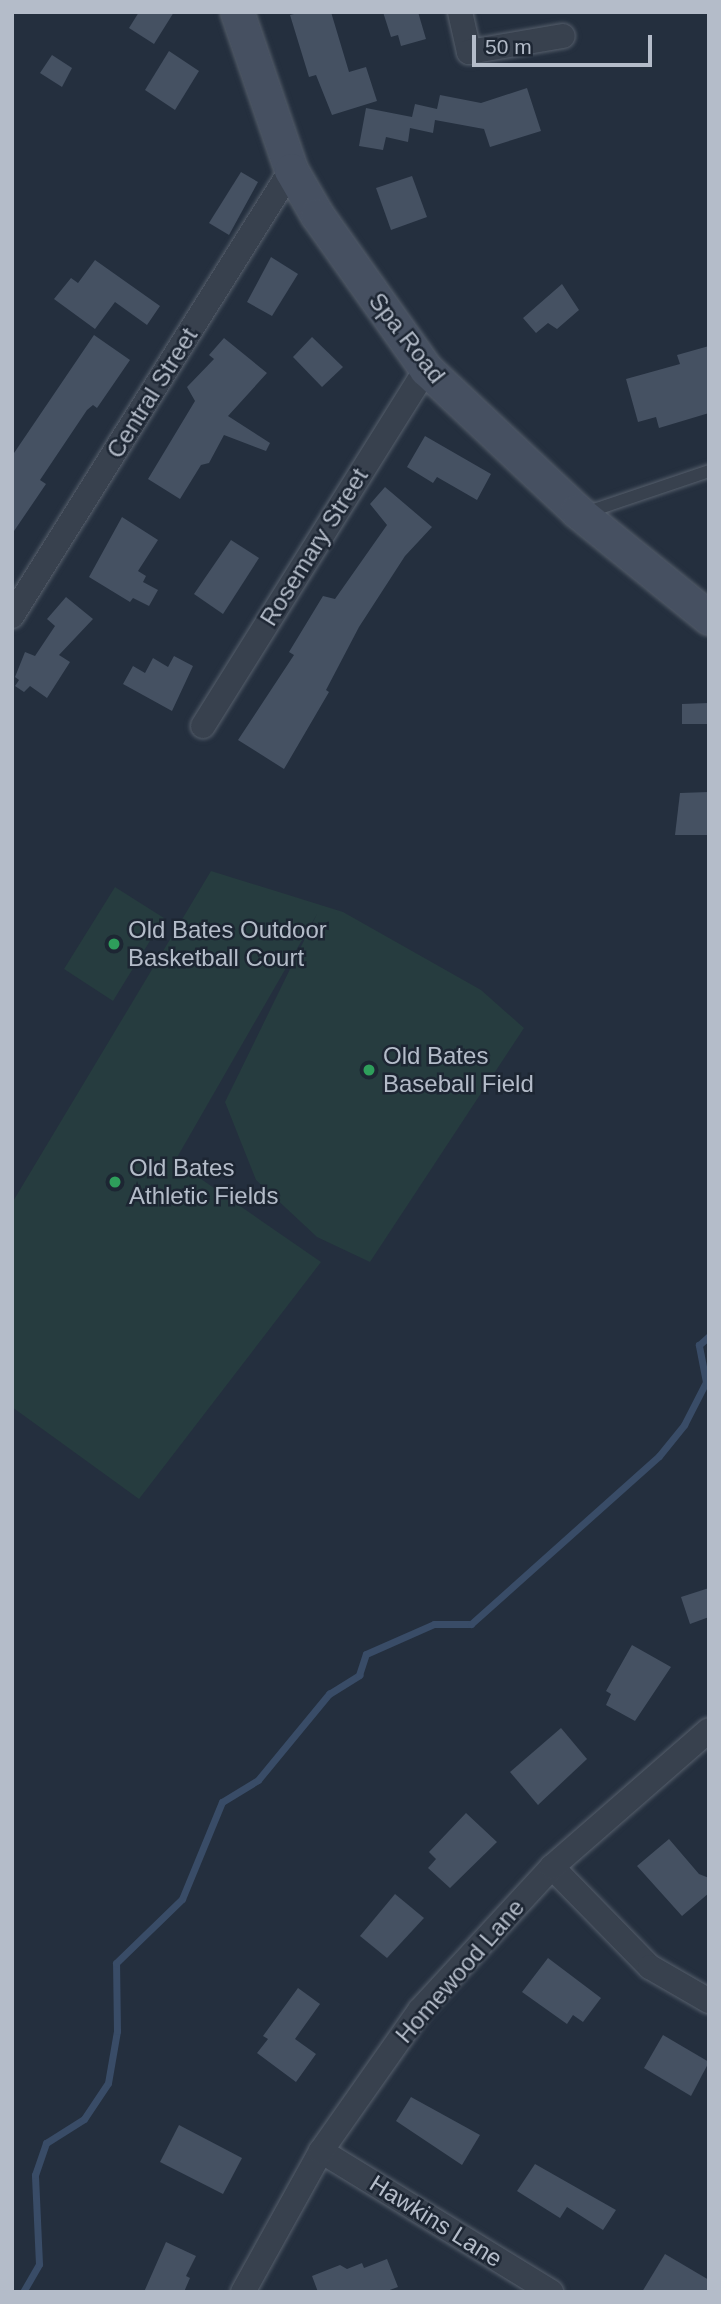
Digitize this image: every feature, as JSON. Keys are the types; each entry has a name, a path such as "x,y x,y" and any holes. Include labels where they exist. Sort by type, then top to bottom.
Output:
{"main road":[{"name":"Spa Road","path":"237,12 291,170 317,215 426,369 581,515 709,618"}],"street":[{"path":"460,12 469,52 563,36"},
{"name":"Central Street","path":"12,616 291,170"},
{"name":"Rosemary Street","path":"203,726 426,369"},
{"name":"Homewood Lane","path":"243,2292 321,2151 420,2010 552,1867 709,1730"},
{"path":"552,1867 650,1967 709,2000"},
{"name":"Hawkins Lane","path":"321,2151 551,2292"}],"lane":[{"path":"581,515 709,471"}],"green space":[{"name":"Old Bates Athletic Fields","path":"211,871 343,912 481,990 524,1028 370,1262 317,1237 256,1180 225,1102 317,914 175,1161 321,1262 139,1499 12,1407 12,1203"},
{"name":"Old Bates Outdoor Basketball Court","path":"115,887 164,918 113,1001 64,969"}],"building":[{"path":"139,12 174,12 154,44 129,28"},
{"path":"302,12 331,12 349,72 366,67 377,101 332,115 316,75 309,77 290,15"},
{"path":"383,12 418,12 426,39 401,46 398,35 391,37"},
{"path":"169,51 199,71 175,110 145,90"},
{"path":"52,55 72,68 62,87 40,73"},
{"path":"527,88 541,131 490,147 484,129 435,120 433,133 410,128 408,142 386,137 383,150 359,146 366,108 412,117 415,104 437,109 440,95 481,103"},
{"path":"241,172 258,182 229,235 209,223"},
{"path":"412,176 427,217 391,230 376,188"},
{"path":"271,257 298,274 272,316 247,302"},
{"path":"95,260 160,306 147,325 115,302 95,329 54,299 71,278 78,283"},
{"path":"562,284 579,310 557,329 548,323 536,333 523,318"},
{"path":"94,335 130,360 97,408 93,405 87,410 40,480 46,484 12,534 12,456"},
{"path":"312,337 343,367 322,387 293,357"},
{"path":"224,338 267,373 228,416 270,443 266,451 224,435 209,463 201,465 180,499 148,479 195,401 187,387 214,359 209,355"},
{"path":"709,346 709,413 659,428 656,417 638,422 626,379 680,364 677,355"},
{"path":"425,436 491,474 477,500 437,477 433,483 407,467"},
{"path":"385,487 432,527 405,556 359,627 326,690 329,692 284,769 238,740 294,655 289,652 323,596 335,599 387,525 370,504"},
{"path":"122,517 158,540 138,571 146,576 143,582 158,590 149,606 133,598 130,602 89,577"},
{"path":"231,540 259,558 223,614 194,594"},
{"path":"66,597 93,619 59,655 70,662 47,698 30,686 24,692 15,686 19,680 15,677 25,652 35,656 55,626 47,619"},
{"path":"174,656 193,666 172,711 123,684 133,666 145,673 153,658 168,667"},
{"path":"709,703 709,724 682,724 682,704"},
{"path":"709,792 709,835 675,835 680,793"},
{"path":"709,1588 709,1617 690,1624 681,1597"},
{"path":"632,1645 671,1667 635,1721 606,1705 611,1694 606,1691"},
{"path":"561,1728 587,1759 538,1805 510,1772"},
{"path":"466,1813 497,1842 450,1888 428,1868 436,1859 429,1852"},
{"path":"669,1839 699,1874 709,1878 709,1893 682,1916 637,1866"},
{"path":"395,1894 424,1918 387,1958 360,1936"},
{"path":"548,1958 601,1998 583,2022 573,2015 567,2024 522,1992"},
{"path":"298,1988 320,2004 295,2039 316,2054 296,2082 257,2053 268,2039 263,2036"},
{"path":"663,2035 709,2062 691,2096 644,2068"},
{"path":"411,2097 480,2135 462,2165 396,2121"},
{"path":"179,2125 242,2158 223,2194 160,2162"},
{"path":"535,2164 616,2210 603,2230 567,2207 560,2218 517,2191"},
{"path":"166,2242 196,2256 186,2276 190,2278 184,2292 144,2292"},
{"path":"665,2254 709,2280 709,2292 642,2292"},
{"path":"387,2259 398,2287 384,2292 318,2292 312,2276 340,2265 347,2269 362,2263 364,2268"}],"waterway":[{"path":"23,2292 39,2264 35,2175 46,2143 84,2119 108,2083 117,2031 116,1963 182,1899 222,1802 258,1780 329,1694 359,1675 366,1654 434,1624 471,1624 659,1456 684,1425 706,1382 699,1345 709,1336"}],"place":[{"name":"Old Bates Outdoor Basketball Court","path":"114,944"},
{"name":"Old Bates Baseball Field","path":"369,1070"},
{"name":"Old Bates Athletic Fields","path":"115,1182"}]}
